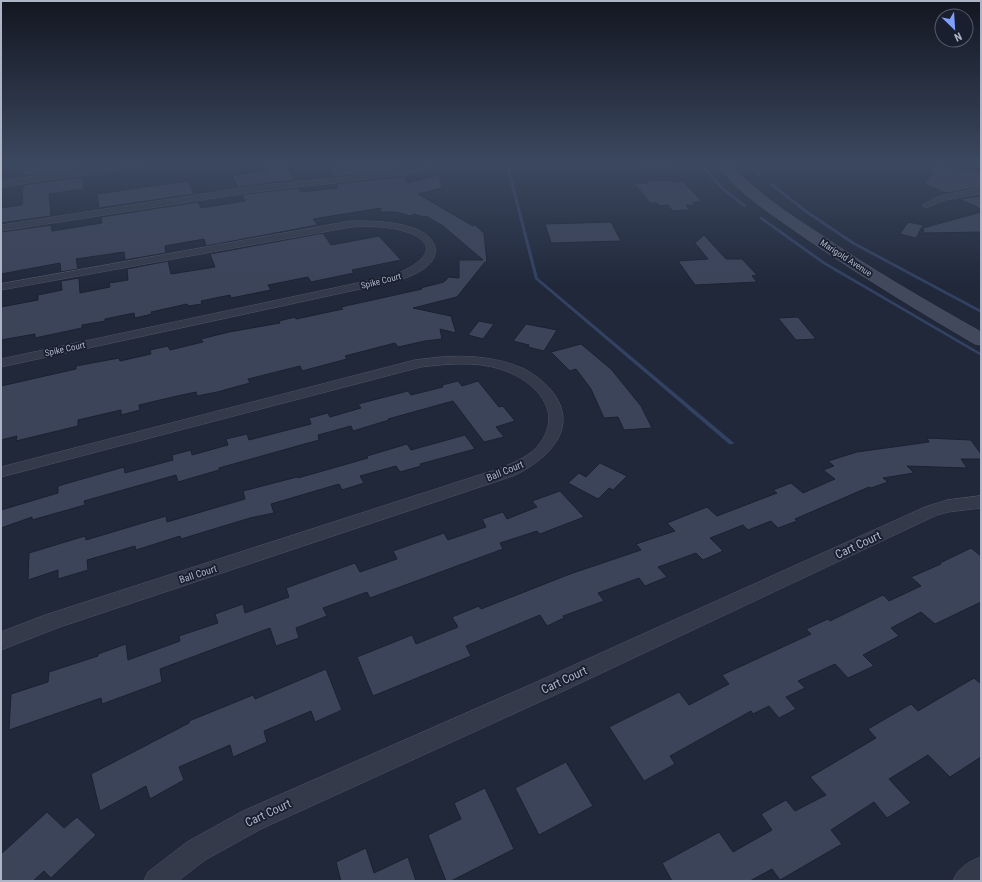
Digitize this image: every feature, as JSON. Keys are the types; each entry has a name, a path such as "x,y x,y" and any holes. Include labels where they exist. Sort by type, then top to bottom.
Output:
{"main road":[{"name":"Marigold Avenue","path":"766,203 830,249 981,340"}],"street":[{"path":"1,228 162,203"},
{"path":"926,205 930,203"},
{"name":"Spike Court","path":"1,287 352,224 381,224 407,229 427,240 431,250 429,258 425,263 408,274 393,279 1,363"},
{"name":"Ball Court","path":"1,472 420,363 439,360 478,361 501,365 516,370 535,381 543,388 553,403 556,412 555,429 544,448 522,466 108,604 52,621 1,641"},
{"name":"Cart Court","path":"157,881 196,851 252,820 542,690 931,511 947,506 981,502"},
{"path":"966,881 981,870"}],"building":[{"path":"22,203 50,203 51,216 1,223 1,208 22,205"},
{"path":"98,203 132,203 99,208"},
{"path":"190,203 199,203 201,208 231,203 434,203 473,226 475,225 484,233 487,263 485,262 457,297 413,308 451,316 456,333 440,329 442,339 398,347 395,343 345,356 347,359 302,371 300,366 248,379 250,383 217,392 197,396 196,392 177,396 139,405 140,410 121,415 121,410 78,420 78,426 16,441 17,436 1,440 1,386 76,369 76,366 119,358 120,361 151,354 150,350 168,346 170,350 203,342 201,339 229,332 280,323 279,321 295,317 296,319 343,309 341,307 422,289 420,288 444,282 449,277 459,278 459,260 483,260 443,226 426,216 424,217 414,214 410,216 397,212 380,212 381,208 313,219 318,225 206,246 204,239 165,246 166,253 125,260 124,252 76,259 78,269 61,272 60,263 1,274 1,232 51,225 52,231 102,223 101,217"},
{"path":"657,203 694,203 695,205 686,205 690,210 672,211 668,205 659,206"},
{"path":"968,203 981,203 981,209"},
{"path":"981,212 981,232 924,233 923,228"},
{"path":"611,222 621,241 551,243 545,224"},
{"path":"908,222 923,225 916,238 900,234"},
{"path":"323,233 331,245 379,236 401,260 352,270 354,273 311,282 308,277 268,285 271,290 231,298 230,295 201,301 202,304 188,306 187,304 151,312 152,314 135,318 134,313 105,319 105,321 82,325 82,328 35,338 35,334 1,340 1,307 38,300 38,295 62,290 61,281 79,278 80,293 110,287 109,283 128,280 127,269 168,261 171,274 215,267 210,254"},
{"path":"704,235 726,259 742,259 757,275 752,276 757,282 695,285 678,261 708,259 695,243"},
{"path":"798,317 816,339 796,340 778,318"},
{"path":"479,321 494,324 483,339 468,335"},
{"path":"526,324 557,330 544,351 513,341"},
{"path":"581,344 611,369 641,406 652,428 624,430 618,417 604,418 591,389 576,369 570,371 551,352"},
{"path":"458,381 462,386 478,381 499,407 503,406 515,421 496,427 504,437 484,442 453,401 388,419 389,420 353,431 351,426 318,435 319,440 219,468 219,470 178,482 176,475 84,501 85,505 32,520 32,517 1,528 1,510 58,493 58,486 124,467 125,473 173,460 172,455 191,450 192,455 228,445 226,439 247,434 249,440 311,424 309,418 328,413 330,417 361,408 358,404 408,391 411,395 443,387 442,385"},
{"path":"465,435 475,449 420,464 421,466 400,472 396,466 360,476 364,483 342,490 339,484 271,504 274,513 250,518 181,539 180,536 136,550 135,546 87,560 88,570 58,579 58,570 28,580 29,553 85,536 86,540 166,516 167,522 245,499 243,491 297,477 298,478 368,458 367,456 407,444 411,450"},
{"path":"927,438 971,440 981,454 981,459 961,459 967,468 907,466 914,473 883,478 888,482 871,488 869,487 795,519 797,521 778,528 771,521 748,530 743,525 710,538 723,551 703,560 696,553 658,567 667,577 645,586 639,578 598,593 604,601 563,616 564,618 547,626 540,615 466,646 471,656 373,696 357,657 412,635 416,644 458,627 452,617 479,606 481,609 570,574 641,550 636,544 675,531 667,523 707,507 717,516 777,493 773,490 791,483 803,493 835,479 823,470 834,466 828,461 857,452 929,442"},
{"path":"600,463 627,476 613,490 609,488 598,499 568,483 579,473 586,477"},
{"path":"560,491 584,517 540,534 537,531 500,543 503,549 370,598 367,592 323,608 327,616 296,628 299,638 276,646 270,628 160,669 162,682 102,704 101,698 9,730 11,694 48,682 49,672 98,656 98,654 126,644 128,660 180,641 179,636 218,623 215,614 243,604 245,613 289,597 286,588 355,563 360,572 397,559 393,551 444,533 448,540 486,527 482,519 503,512 507,519 537,507 532,501"},
{"path":"971,548 981,556 981,602 935,624 921,612 891,628 899,636 863,655 874,666 848,678 835,664 798,681 805,688 786,697 796,709 779,718 769,706 753,714 751,711 670,756 675,764 644,781 609,727 679,692 689,705 729,684 722,675 811,634 806,629 828,619 830,621 883,595 889,601 921,586 911,577 941,564 940,563"},
{"path":"326,669 342,710 315,722 311,711 264,731 267,742 233,757 230,745 179,767 184,780 150,799 146,786 100,811 91,774 189,723 189,721 253,695 255,699"},
{"path":"974,678 981,684 981,757 950,777 928,755 889,779 911,803 887,818 874,802 831,830 842,844 780,880 772,869 750,881 672,881 662,863 719,832 733,852 772,830 761,814 786,800 795,811 826,795 810,777 876,738 868,729 911,704 918,711"},
{"path":"566,762 593,806 539,835 515,788"},
{"path":"485,788 514,849 451,881 446,881 428,835 461,819 454,803"},
{"path":"47,812 64,828 77,817 96,835 51,878 44,871 33,881 1,881 1,854"},
{"path":"366,848 374,873 408,857 416,881 341,881 336,862"}],"waterway":[{"path":"517,203 536,278 731,443"},
{"path":"741,203 745,206"},
{"path":"796,203 853,243 981,312"},
{"path":"761,218 824,263 981,355"}]}
